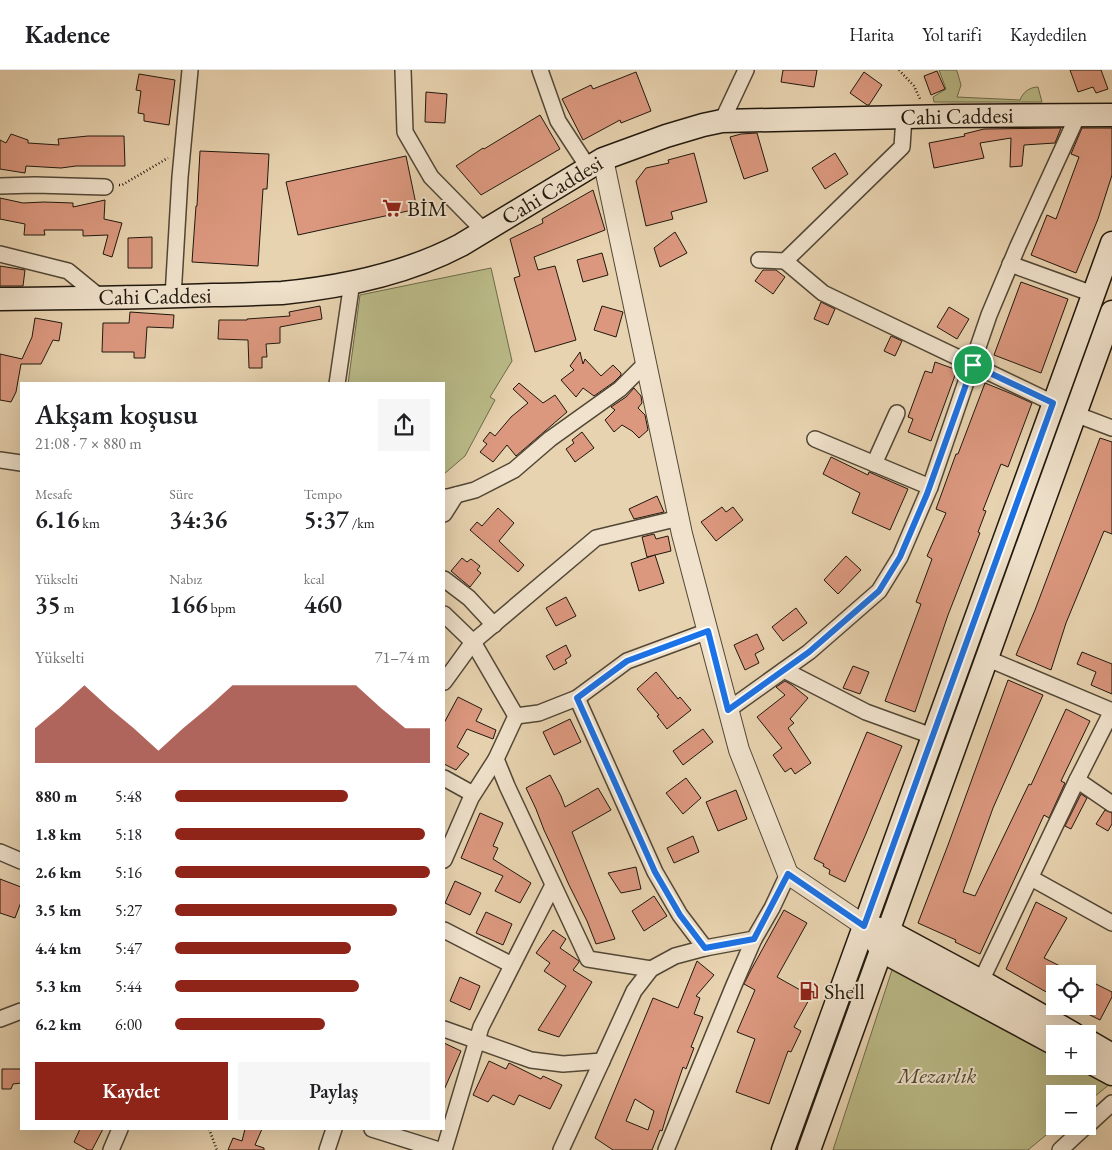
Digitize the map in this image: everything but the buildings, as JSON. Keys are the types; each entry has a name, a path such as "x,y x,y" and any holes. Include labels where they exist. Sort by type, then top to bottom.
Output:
{"main road":[{"name":"Cahi Caddesi","path":"0,299 173,297 281,293 352,282 418,265 442,256 596,163 666,136 722,121 1112,115"},
{"path":"783,1150 1112,243"},
{"path":"809,1150 1112,312"},
{"path":"864,926 885,941 1046,1039"},
{"path":"885,941 982,981 1058,1025"},
{"path":"1096,1046 1112,1055"},
{"path":"1096,1065 1112,1074"}],"street":[{"path":"173,297 182,150 190,70"},
{"path":"403,70 404,132 431,177 484,231"},
{"path":"540,70 558,121 596,163 646,363 682,534 739,750 788,874 864,926"},
{"path":"722,121 746,70"},
{"path":"728,710 809,652 879,591 900,557 930,487 989,315 1010,264 1078,115"},
{"path":"785,261 902,147 915,117"},
{"path":"0,186 105,187"},
{"path":"0,254 68,271 101,298"},
{"path":"759,260 785,261 824,293 1053,403"},
{"path":"1010,264 1093,294"},
{"path":"337,382 352,282"},
{"path":"445,511 450,496 475,490 514,470 550,439 620,389 646,363"},
{"path":"874,464 897,413"},
{"path":"1075,414 1112,428"},
{"path":"815,439 930,487"},
{"path":"0,460 20,463"},
{"path":"445,681 473,642 596,538 679,518"},
{"path":"445,581 469,598 494,625"},
{"path":"445,615 473,642 516,716"},
{"path":"516,716 539,713 577,698 627,661 708,631"},
{"path":"982,981 1076,780 1112,711 986,658"},
{"path":"784,670 866,712 932,736"},
{"path":"577,698 655,872 680,915 705,948"},
{"path":"445,858 473,794 496,760 516,716"},
{"path":"496,760 588,959 650,969"},
{"path":"445,779 473,794"},
{"path":"1076,780 1112,804"},
{"path":"0,852 20,861"},
{"path":"666,1150 754,939 788,874"},
{"path":"1031,878 1112,923"},
{"path":"444,1150 481,1027 553,886"},
{"path":"445,931 512,965"},
{"path":"561,1150 634,992 650,969 675,956 705,948 754,939"},
{"path":"0,1019 20,1012"},
{"path":"445,1029 531,1060 563,1064 602,1061"},
{"path":"1096,1118 1112,1103"},
{"path":"111,1150 120,1130"},
{"path":"327,1150 334,1130"},
{"path":"375,1130 439,1150"},
{"path":"1060,1150 1077,1135"}],"path":[{"path":"899,70 914,86 919,97 915,117"},
{"path":"105,187 122,185 182,150"},
{"path":"209,1130 217,1150"}],"green space":[{"path":"939,70 957,71 961,85 957,97 1020,100 1027,91 1038,87 1042,102 934,102 933,97 946,89"},
{"path":"491,268 512,361 490,397 495,400 465,456 445,473 445,382 348,382 360,295"},
{"name":"Mezarlık","path":"893,967 1046,1048 1046,1075 1096,1075 1111,1083 1096,1095 1096,1085 1046,1085 1046,1135 1028,1150 833,1150"}],"place":[{"name":"BİM","path":"392,208"},
{"name":"Shell","path":"809,991"}],"route":[{"path":"973,365 1053,403 864,926 788,874 772,908 754,939 705,948 680,915 655,872 577,698 627,661 708,631 728,710 809,652 879,591 900,557 927,494 973,365"}]}
